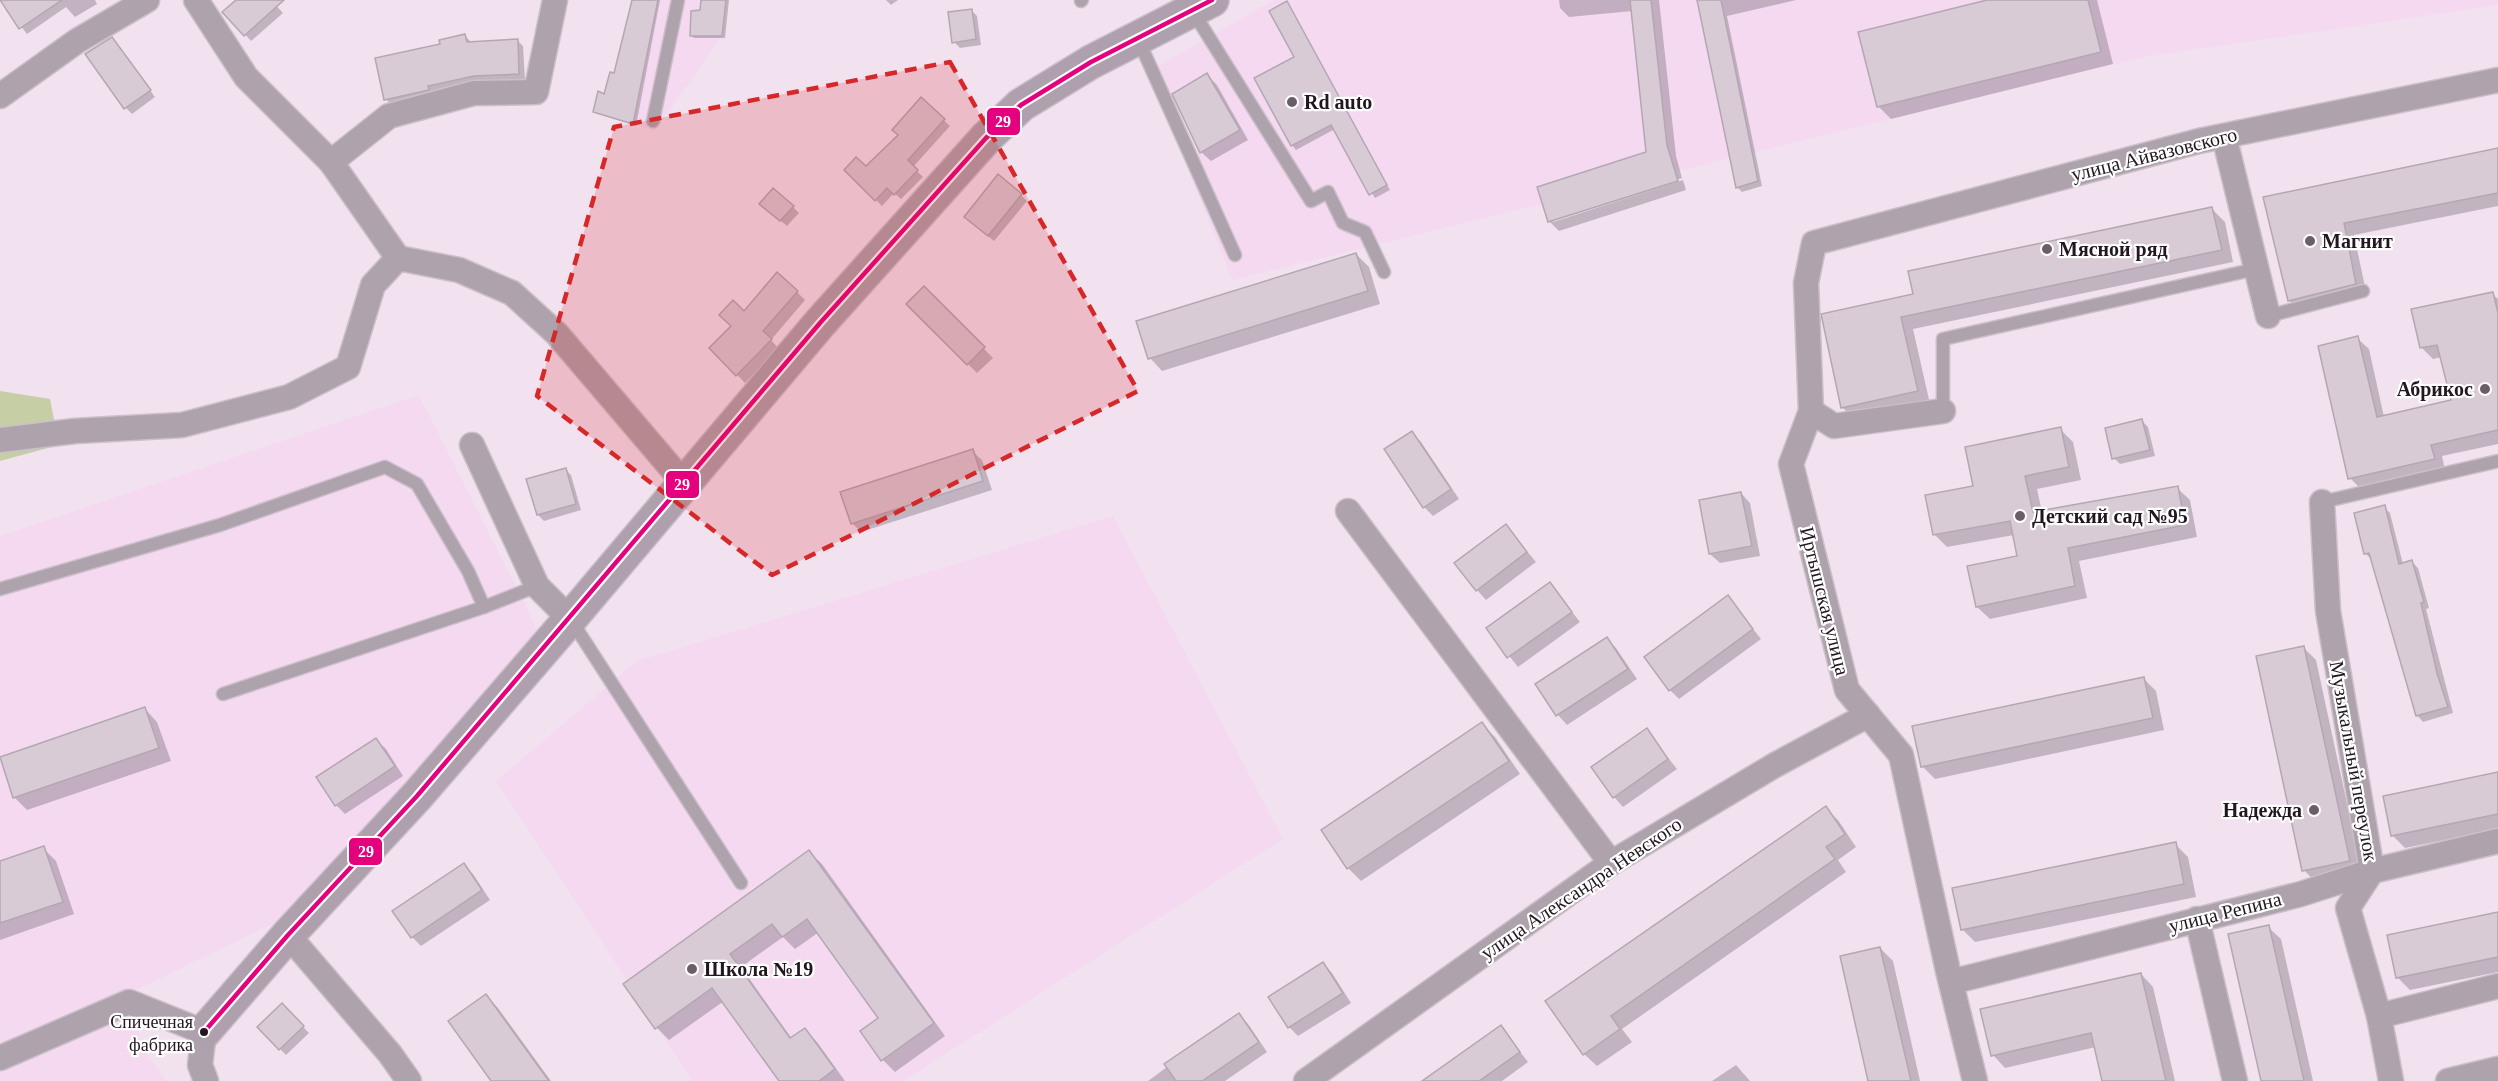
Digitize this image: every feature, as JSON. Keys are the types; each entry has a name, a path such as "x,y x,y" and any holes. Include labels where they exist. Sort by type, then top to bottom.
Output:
{"street":[{"path":"0,96 76,41 147,0"},
{"path":"196,0 246,77 331,162 398,258 459,270 512,292 557,334 684,483"},
{"path":"331,162 389,116 474,93 536,92 555,0"},
{"path":"206,1081 200,1065 204,1032 288,935 417,796 820,323 986,138 1021,105 1091,62 1138,38 1196,3"},
{"name":"улица Айвазовского","path":"1814,243 2224,136 2498,80"},
{"path":"2224,136 2268,316"},
{"name":"Иртышская улица","path":"1814,243 1806,283 1811,411 1791,464 1847,690 1901,755 1975,1081"},
{"path":"0,440 75,431 182,425 289,397 348,368 373,285 398,258"},
{"path":"1811,411 1834,426 1943,411"},
{"path":"472,445 537,586 570,619"},
{"name":"Музыкальный переулок","path":"2322,502 2328,611 2373,871 2348,908 2379,1016 2391,1081"},
{"path":"1348,511 1611,863"},
{"name":"улица Александра Невского","path":"1306,1081 1611,863 1775,765 1868,715"},
{"name":"улица Репина","path":"1951,982 2301,894 2373,871 2498,841"},
{"path":"2197,919 2235,1081"},
{"path":"288,935 390,1054 409,1081"},
{"path":"2379,1016 2498,986"},
{"path":"0,1058 129,1002 204,1032"},
{"path":"2448,1081 2498,1069"}],"lane":[{"path":"653,121 678,0"},
{"path":"1196,3 1311,201 1328,192 1343,222 1365,232 1384,272"},
{"path":"1138,38 1235,255"},
{"path":"1943,411 1943,339 2256,269"},
{"path":"2268,316 2363,291"},
{"path":"2322,502 2498,461"},
{"path":"0,590 220,525 385,466 417,484 468,571 484,607"},
{"path":"223,694 484,607 537,586"},
{"path":"570,619 741,884"}],"highlighted area":[{"path":"950,62 1138,391 772,575 537,396 614,127"}],"shaded area":[{"path":"632,0 726,0 722,36 655,131 593,112 598,91 604,94 610,73 614,73"},
{"path":"1274,0 2498,0 2498,5 2144,57 1232,280 1149,71"},
{"path":"419,395 540,634 279,921 132,992 141,1044 166,1081 0,1081 0,536"},
{"path":"1113,516 1283,839 903,1081 693,1081 496,781 637,661"}],"green space":[{"path":"0,391 50,399 59,445 0,461"}],"building":[{"path":"0,0 62,0 19,29"},
{"path":"236,0 284,0 244,36 222,12"},
{"path":"632,0 658,0 633,124 593,112 598,91 604,94 610,72 614,73"},
{"path":"701,0 726,0 722,36 690,36 691,11 700,10"},
{"path":"1630,0 1651,0 1667,145 1678,181 1548,222 1537,187 1646,152"},
{"path":"1697,0 1721,0 1758,181 1736,188"},
{"path":"1987,0 2088,0 2101,52 1877,107 1858,32"},
{"path":"1287,1 1387,185 1369,195 1331,125 1291,146 1254,78 1294,57 1269,11"},
{"path":"972,9 976,39 952,43 948,12"},
{"path":"465,34 467,42 518,39 519,74 474,76 428,86 429,90 384,100 375,58 440,44 439,40"},
{"path":"112,37 151,90 124,109 85,54"},
{"path":"1207,73 1240,130 1200,153 1172,94"},
{"path":"921,97 945,119 908,160 918,170 894,195 887,188 875,201 844,170 856,157 866,166 898,135 892,130"},
{"path":"2498,148 2498,193 2344,223 2356,284 2288,301 2263,197"},
{"path":"998,174 1022,194 988,236 964,217"},
{"path":"773,188 794,206 780,221 759,204"},
{"path":"2212,207 2222,250 1901,317 1918,391 1841,408 1821,314 1913,294 1908,271"},
{"path":"1356,253 1368,291 1148,359 1136,321"},
{"path":"777,272 798,291 763,331 772,339 736,376 709,348 731,326 719,315 733,300 744,311"},
{"path":"924,286 985,347 967,365 906,304"},
{"path":"2493,292 2498,313 2498,430 2431,445 2435,459 2348,479 2318,346 2358,336 2377,417 2451,400 2437,345 2420,348 2411,309"},
{"path":"2142,419 2150,450 2112,459 2105,428"},
{"name":"Детский сад №95","path":"2061,427 2069,467 2025,476 2033,512 2178,486 2185,525 2068,548 2075,586 1976,607 1967,566 2017,556 2010,521 1933,535 1925,495 1973,486 1965,447"},
{"path":"1412,431 1451,489 1423,508 1384,449"},
{"path":"973,449 983,481 851,524 840,492"},
{"path":"566,468 576,504 537,515 526,479"},
{"path":"1741,492 1752,546 1709,554 1699,500"},
{"path":"2385,505 2399,564 2412,560 2424,602 2421,603 2437,673 2448,707 2416,716 2369,553 2364,554 2354,513"},
{"path":"1506,524 1527,552 1476,591 1454,563"},
{"path":"1550,582 1572,612 1507,658 1486,628"},
{"path":"1728,595 1753,629 1669,691 1644,657"},
{"path":"1607,637 1628,669 1556,716 1535,684"},
{"path":"2304,646 2350,861 2302,871 2256,656"},
{"path":"2144,677 2153,718 1921,767 1912,726"},
{"path":"145,707 159,748 13,798 0,757"},
{"path":"1482,722 1509,761 1347,869 1321,830"},
{"path":"1647,728 1668,759 1613,798 1591,767"},
{"path":"376,738 395,766 335,806 316,777"},
{"path":"2498,772 2498,814 2391,836 2383,796"},
{"path":"1826,806 1845,834 1826,847 1835,859 1611,1016 1620,1029 1583,1055 1545,1001"},
{"path":"2176,842 2184,884 1961,930 1952,888"},
{"path":"44,846 63,902 0,923 0,861"},
{"name":"Школа №19","path":"809,850 934,1023 881,1061 860,1031 878,1018 807,919 782,937 772,924 730,954 790,1038 805,1028 835,1069 819,1081 779,1081 712,988 655,1029 623,984"},
{"path":"464,863 482,890 411,938 392,911"},
{"path":"2498,912 2498,957 2396,978 2387,935"},
{"path":"2269,925 2304,1081 2261,1081 2228,934"},
{"path":"1880,947 1911,1081 1868,1081 1840,956"},
{"path":"1323,962 1343,993 1288,1028 1268,997"},
{"path":"2141,973 2166,1081 2102,1081 2091,1033 1991,1056 1980,1009"},
{"path":"486,994 549,1081 491,1081 448,1021"},
{"path":"282,1003 304,1026 279,1050 257,1027"},
{"path":"1239,1013 1259,1042 1202,1081 1176,1081 1164,1064"},
{"path":"1501,1025 1520,1052 1479,1081 1422,1081"}],"transit line":[{"name":"29","path":"204,1032 288,935 417,796 820,323 986,138 1021,105 1091,62 1212,0"}],"place":[{"name":"Rd auto","path":"1292,102"},
{"name":"Магнит","path":"2310,241"},
{"name":"Мясной ряд","path":"2047,249"},
{"name":"Абрикос","path":"2485,389"},
{"name":"Детский сад №95","path":"2020,516"},
{"name":"Надежда","path":"2314,810"},
{"name":"Школа №19","path":"692,969"},
{"name":"Спичечная фабрика","path":"204,1032"}]}
